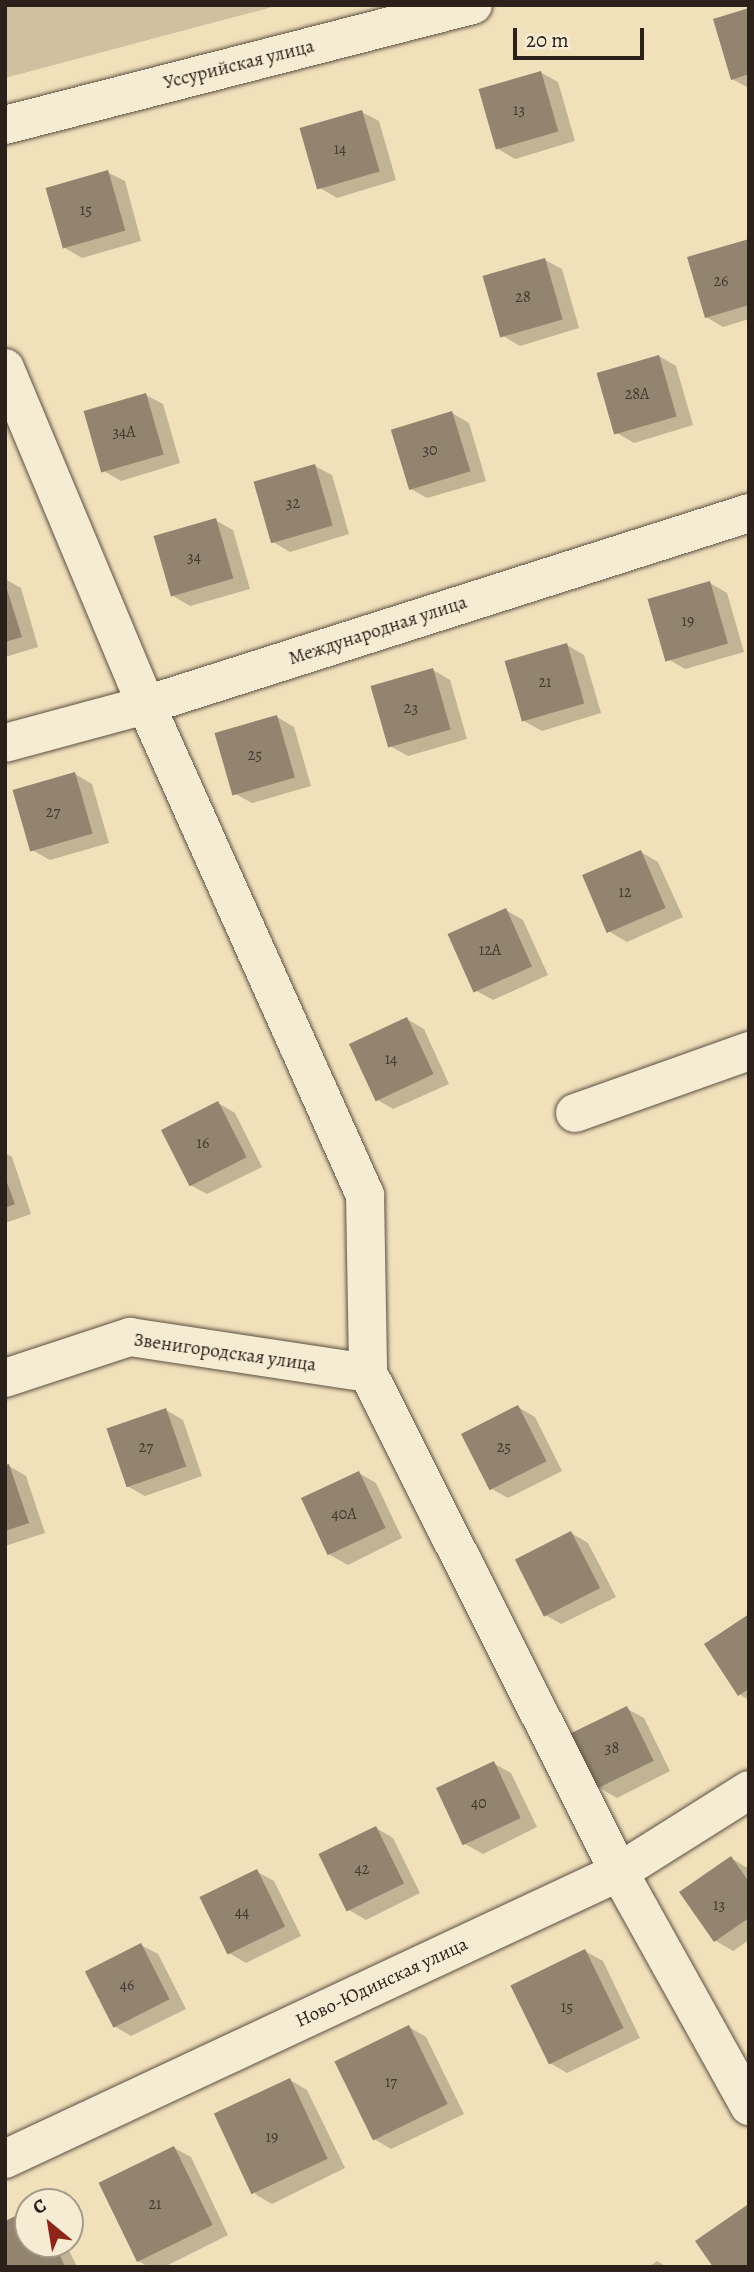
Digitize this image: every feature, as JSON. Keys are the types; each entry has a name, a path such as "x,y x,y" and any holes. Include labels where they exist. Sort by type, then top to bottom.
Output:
{"street":[{"name":"Уссурийская улица","path":"5,125 472,5"},
{"path":"5,368 146,705 365,1195 368,1373 619,1872 749,2106"},
{"name":"Международная улица","path":"5,743 146,705 749,513"},
{"path":"575,1113 749,1051"},
{"name":"Звенигородская улица","path":"5,1378 130,1337 368,1373"},
{"name":"Ново-Юдинская улица","path":"5,2159 619,1872 749,1790"}],"shaded area":[{"path":"5,5 280,5 5,78"}],"building":[{"path":"749,8 749,74 731,80 713,19"},
{"path":"541,71 558,132 496,149 479,89"},
{"path":"362,110 380,172 317,189 300,128"},
{"path":"108,170 125,231 63,248 46,188"},
{"path":"749,239 749,305 705,318 687,257"},
{"path":"545,258 563,320 500,337 483,276"},
{"path":"659,355 677,417 614,434 597,373"},
{"path":"146,393 164,455 101,472 84,411"},
{"path":"452,411 470,471 409,490 391,430"},
{"path":"315,464 333,526 271,543 253,482"},
{"path":"216,518 233,579 171,596 154,536"},
{"path":"710,581 728,643 665,661 648,599"},
{"path":"5,583 22,637 5,642"},
{"path":"567,643 584,704 522,721 505,661"},
{"path":"433,668 451,730 388,747 371,686"},
{"path":"277,715 295,777 232,795 215,733"},
{"path":"75,772 93,834 30,851 13,790"},
{"path":"641,850 666,908 607,933 582,875"},
{"path":"506,908 532,966 474,992 448,934"},
{"path":"407,1017 434,1074 376,1101 349,1044"},
{"path":"218,1101 247,1157 190,1186 161,1130"},
{"path":"5,1177 15,1204 5,1208"},
{"path":"518,1405 547,1461 490,1490 461,1434"},
{"path":"166,1408 186,1467 127,1487 106,1429"},
{"path":"9,1464 29,1523 5,1531 5,1465"},
{"path":"359,1471 386,1528 328,1555 301,1498"},
{"path":"571,1531 600,1588 544,1617 515,1560"},
{"path":"749,1614 749,1689 738,1696 704,1644"},
{"path":"627,1706 654,1761 597,1788 570,1734"},
{"path":"494,1761 521,1818 463,1845 436,1788"},
{"path":"376,1826 404,1884 347,1912 318,1854"},
{"path":"731,1856 749,1882 749,1918 714,1942 679,1892"},
{"path":"257,1869 285,1927 228,1955 199,1897"},
{"path":"141,1943 170,1999 113,2028 85,1972"},
{"path":"585,1949 624,2028 549,2064 510,1985"},
{"path":"409,2025 448,2104 373,2140 334,2061"},
{"path":"290,2078 328,2159 251,2194 214,2113"},
{"path":"174,2146 213,2225 137,2262 99,2183"},
{"path":"747,2205 749,2267 713,2267 695,2241"},
{"path":"14,2217 14,2258 61,2258 65,2267 5,2267 5,2221"}]}
